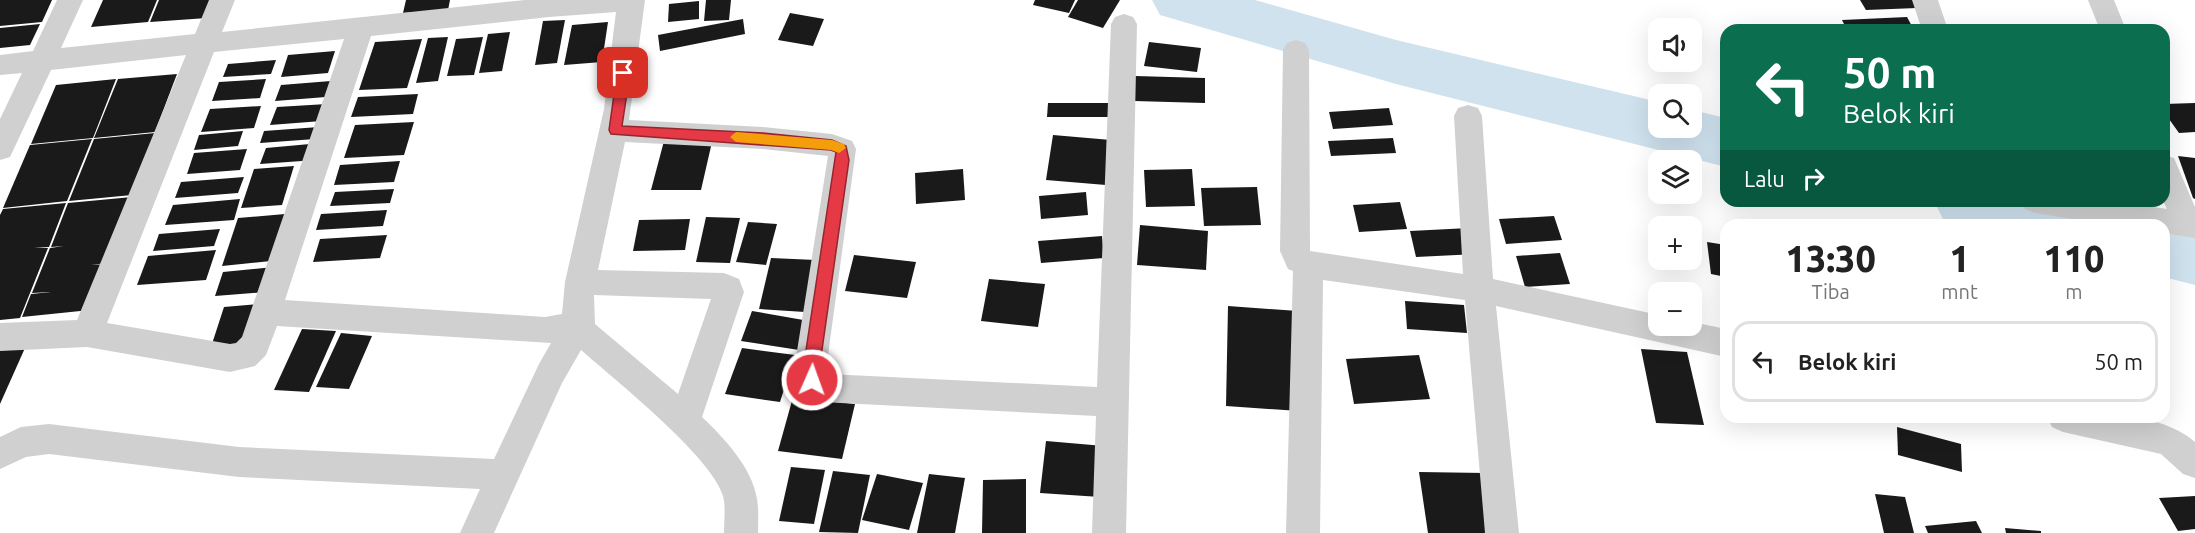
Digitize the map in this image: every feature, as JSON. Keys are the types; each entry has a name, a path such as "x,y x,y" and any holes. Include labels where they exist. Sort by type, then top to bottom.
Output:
{"street":[{"path":"0,149 70,0"},
{"path":"87,333 222,0"},
{"path":"1925,0 1933,24"},
{"path":"2101,0 2111,24"},
{"path":"0,65 360,28 540,4 631,1 615,130 580,282 577,307 579,325 584,333 684,422 727,466 740,493 741,533"},
{"path":"1109,533 1124,24"},
{"path":"0,337 87,333 230,358 244,356 255,345 267,312 360,28"},
{"path":"1296,50 1295,251 1299,260 1308,265 1479,289 1720,342"},
{"path":"1468,116 1479,289 1502,533"},
{"path":"615,130 763,138 832,145 842,149 810,370 812,380 821,388 1113,402"},
{"path":"2170,179 2191,225"},
{"path":"2074,207 2152,219"},
{"path":"2170,222 2191,225"},
{"path":"1303,533 1308,265"},
{"path":"580,282 724,286 728,288 729,292 684,422"},
{"path":"267,312 545,331 579,325"},
{"path":"477,533 550,374 579,325"},
{"path":"2114,423 2164,429 2195,463"},
{"path":"0,454 21,442 49,439 239,462 502,475"}],"building":[{"path":"0,0 52,0 42,22 0,26"},
{"path":"103,0 157,0 148,22 91,27"},
{"path":"159,0 213,0 207,18 150,22"},
{"path":"406,0 450,0 448,10 403,13"},
{"path":"706,0 731,0 729,20 704,21"},
{"path":"1035,0 1075,0 1069,13 1033,5"},
{"path":"1078,0 1120,0 1103,28 1068,17"},
{"path":"1860,0 1913,0 1917,8 1866,10"},
{"path":"699,1 699,19 668,22 669,4"},
{"path":"790,13 824,19 813,46 778,40"},
{"path":"1907,17 1911,24 1844,24 1842,20"},
{"path":"743,19 745,34 660,51 658,35"},
{"path":"565,20 557,63 535,65 543,21"},
{"path":"608,22 602,62 564,65 572,25"},
{"path":"40,24 30,45 0,48 0,28"},
{"path":"510,32 502,71 479,73 488,34"},
{"path":"448,37 438,81 416,83 428,38"},
{"path":"483,37 474,75 447,76 456,39"},
{"path":"422,39 407,88 359,90 375,42"},
{"path":"1149,42 1201,48 1197,72 1144,66"},
{"path":"335,51 328,73 281,77 288,55"},
{"path":"276,60 271,74 223,77 228,64"},
{"path":"177,74 155,132 94,138 118,79"},
{"path":"1135,76 1205,78 1205,103 1134,101"},
{"path":"116,79 93,138 31,144 56,85"},
{"path":"266,79 260,98 212,101 219,82"},
{"path":"331,81 326,97 275,101 281,85"},
{"path":"418,94 413,114 351,117 358,97"},
{"path":"1048,103 1109,103 1109,117 1047,117"},
{"path":"2195,103 2195,132 2179,133 2170,120 2170,104"},
{"path":"327,104 322,121 270,125 277,107"},
{"path":"261,106 254,128 201,132 210,109"},
{"path":"1389,108 1393,125 1333,129 1329,112"},
{"path":"414,122 404,155 344,158 355,125"},
{"path":"319,127 315,139 260,143 264,131"},
{"path":"243,131 238,146 194,150 199,135"},
{"path":"155,133 132,195 69,201 94,139"},
{"path":"1053,135 1111,140 1106,185 1046,180"},
{"path":"1393,138 1396,153 1331,156 1328,141"},
{"path":"92,139 67,201 3,208 30,145"},
{"path":"664,141 712,142 701,190 651,190"},
{"path":"321,143 316,160 260,164 266,148"},
{"path":"247,149 240,170 187,174 194,153"},
{"path":"2178,156 2195,158 2195,199 2193,198"},
{"path":"400,161 394,182 334,185 340,165"},
{"path":"294,166 282,205 241,208 254,169"},
{"path":"963,169 965,200 916,204 915,173"},
{"path":"1192,169 1195,206 1146,207 1144,170"},
{"path":"244,177 238,193 175,198 181,182"},
{"path":"1257,187 1261,225 1204,226 1201,188"},
{"path":"394,189 390,203 330,206 335,192"},
{"path":"1086,192 1088,215 1041,219 1039,196"},
{"path":"132,197 107,263 91,265 107,264 90,310 22,317 31,294 51,292 32,293 50,248 64,246 51,247 68,203"},
{"path":"240,199 234,220 165,225 173,205"},
{"path":"1400,202 1407,229 1359,232 1353,205"},
{"path":"66,203 49,247 34,248 48,248 20,318 0,320 0,215 3,209"},
{"path":"387,210 383,226 316,230 321,214"},
{"path":"285,214 271,261 222,266 238,218"},
{"path":"1554,216 1562,240 1506,244 1499,219"},
{"path":"706,217 740,218 730,263 696,262"},
{"path":"690,219 685,250 633,251 639,220"},
{"path":"748,222 777,224 766,265 736,262"},
{"path":"1140,225 1208,231 1206,270 1137,265"},
{"path":"1469,228 1477,254 1416,257 1410,231"},
{"path":"220,229 214,246 153,251 159,234"},
{"path":"387,235 380,258 313,262 320,239"},
{"path":"1102,236 1104,258 1041,263 1038,241"},
{"path":"1707,242 1720,244 1720,276 1711,274"},
{"path":"216,250 206,280 137,285 148,256"},
{"path":"1560,253 1570,284 1525,287 1516,256"},
{"path":"854,255 916,262 907,298 845,291"},
{"path":"771,258 816,260 805,312 759,309"},
{"path":"274,267 266,292 215,296 223,272"},
{"path":"989,279 1045,284 1038,327 981,321"},
{"path":"1405,301 1464,305 1467,333 1407,329"},
{"path":"259,304 246,347 210,350 224,307"},
{"path":"1228,306 1298,311 1299,411 1226,406"},
{"path":"752,311 809,321 799,350 741,341"},
{"path":"302,329 336,331 309,392 274,390"},
{"path":"341,333 372,336 349,389 316,387"},
{"path":"29,339 0,404 0,341"},
{"path":"742,348 795,355 780,402 725,394"},
{"path":"1641,349 1687,352 1704,425 1656,423"},
{"path":"1419,355 1430,399 1354,404 1346,359"},
{"path":"793,397 855,404 842,459 778,451"},
{"path":"1897,427 1961,444 1962,472 1898,455"},
{"path":"1046,441 1104,446 1100,497 1040,493"},
{"path":"791,467 825,470 814,524 779,521"},
{"path":"833,471 870,475 858,533 819,532"},
{"path":"1419,472 1485,473 1496,533 1428,533"},
{"path":"877,474 923,483 909,530 862,520"},
{"path":"929,474 965,478 955,533 917,533"},
{"path":"1026,479 1026,533 982,533 983,480"},
{"path":"1875,494 1905,497 1914,533 1884,533"},
{"path":"2195,496 2195,529 2178,531 2159,498"},
{"path":"1976,521 1982,533 1928,533 1925,526"},
{"path":"2005,528 2041,531 2041,533 2006,533"}],"waterway":[{"path":"1180,0 1396,62 1648,123"},
{"path":"1702,137 1720,142"},
{"path":"1990,207 2040,219"},
{"path":"2170,251 2195,257"}],"slow traffic":[{"path":"736,137 832,145 839,148"}],"route":[{"path":"623,73 615,130 763,138 832,145 842,149 810,370 812,380"}]}
